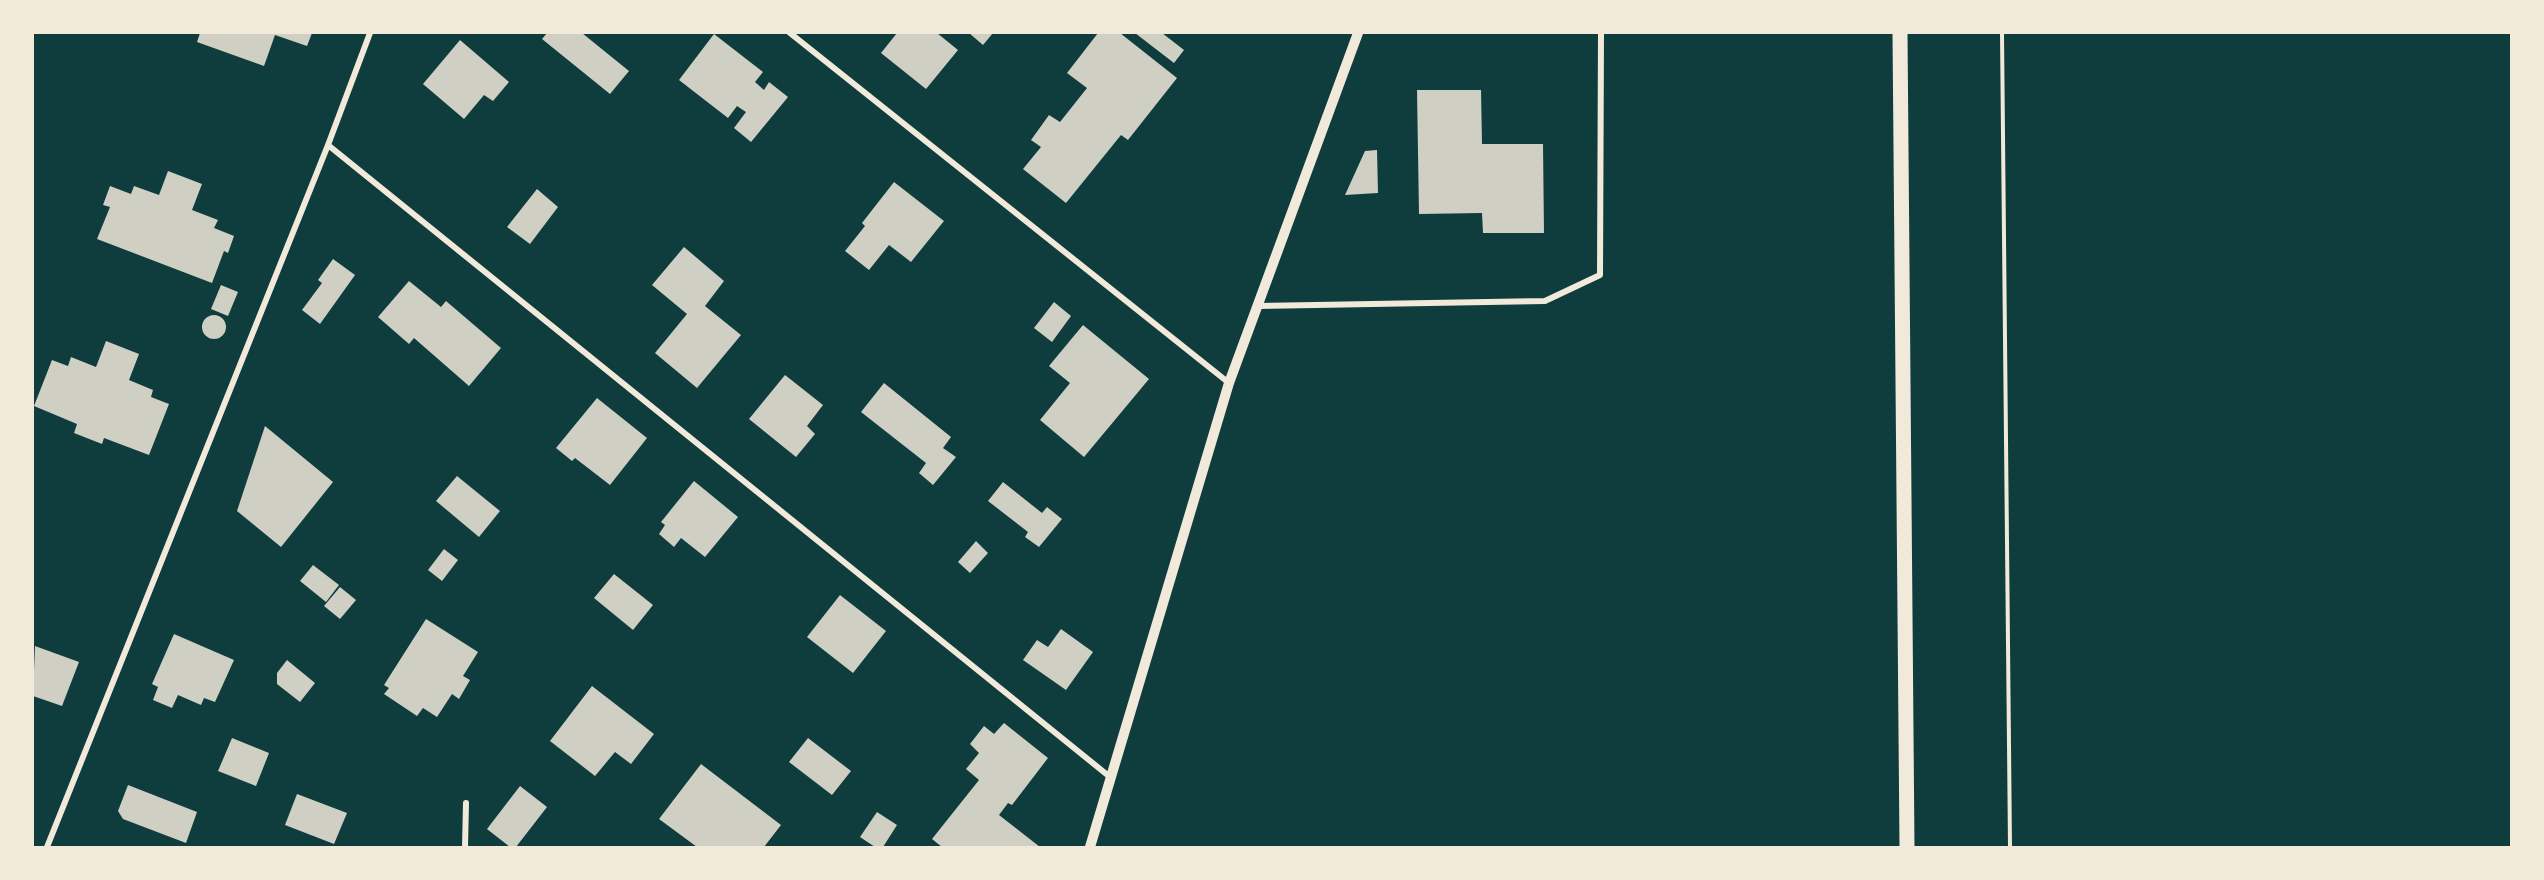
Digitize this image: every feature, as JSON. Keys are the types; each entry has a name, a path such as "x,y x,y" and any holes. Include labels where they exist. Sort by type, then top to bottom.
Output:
{"main road":[{"path":"1900,33 1907,847"}],"street":[{"path":"46,847 328,145 370,33"},
{"path":"790,33 1229,383"},
{"path":"1090,847 1229,383 1358,33"},
{"path":"1257,306 1545,301 1600,275 1601,33"},
{"path":"328,145 1110,777"},
{"path":"465,847 466,803"}],"path":[{"path":"2002,33 2010,847"}],"building":[{"path":"200,33 312,33 307,46 275,35 264,66 197,42"},
{"path":"547,33 582,33 629,71 610,94 542,39"},
{"path":"897,33 937,33 958,50 926,89 881,53"},
{"path":"969,33 993,33 983,45"},
{"path":"1098,33 1120,33 1177,78 1128,140 1121,135 1066,203 1023,169 1041,147 1031,140 1049,115 1060,122 1087,88 1067,73"},
{"path":"1135,33 1162,33 1184,50 1174,63"},
{"path":"714,34 763,72 755,82 764,90 769,82 788,97 751,142 734,128 746,112 737,106 728,118 679,80"},
{"path":"460,40 509,82 493,101 484,95 464,119 423,84"},
{"path":"1417,90 1481,90 1482,144 1543,144 1544,233 1483,233 1482,213 1419,214"},
{"path":"1377,150 1378,193 1345,195 1365,151"},
{"path":"168,171 202,184 192,210 218,220 214,228 234,236 228,253 224,251 212,283 97,239 110,207 103,205 110,186 131,194 134,186 159,195"},
{"path":"894,182 944,221 911,262 889,245 869,270 845,251 865,226 862,223"},
{"path":"537,189 558,207 530,244 507,227"},
{"path":"684,247 724,281 705,306 741,335 697,388 655,353 687,314 652,285"},
{"path":"333,259 355,275 320,324 302,310 322,283 318,280"},
{"path":"409,281 441,307 446,301 501,348 469,386 414,338 409,344 378,317"},
{"path":"221,285 238,292 228,316 211,309"},
{"path":"1054,302 1071,316 1052,342 1034,328"},
{"path":"214,315 223,318 226,327 223,336 214,339 205,336 202,327 205,318"},
{"path":"1083,325 1149,379 1084,457 1040,420 1070,383 1049,366"},
{"path":"106,341 139,354 129,380 153,390 151,397 169,404 149,455 104,438 102,444 74,433 77,424 34,406 52,360 68,366 71,357 96,367"},
{"path":"785,375 823,405 807,426 815,434 796,457 749,419"},
{"path":"884,383 951,437 943,448 956,457 933,485 919,473 926,463 861,412"},
{"path":"597,398 647,438 610,485 575,458 572,461 556,448"},
{"path":"265,426 333,482 281,547 237,511"},
{"path":"457,476 500,511 479,537 436,501"},
{"path":"694,481 738,517 705,557 681,538 674,547 659,534 665,525 661,522"},
{"path":"1003,482 1042,513 1047,507 1062,519 1039,547 1025,537 1028,532 988,501"},
{"path":"976,541 988,553 970,573 958,562"},
{"path":"444,549 458,560 442,581 428,570"},
{"path":"313,565 339,585 326,602 300,581"},
{"path":"614,574 653,605 633,630 594,598"},
{"path":"340,587 356,600 340,619 324,606"},
{"path":"840,595 886,631 853,673 807,637"},
{"path":"426,619 478,652 463,676 470,680 459,699 452,694 437,717 423,708 417,716 384,694 389,688 384,685"},
{"path":"1061,629 1093,652 1066,690 1023,660 1037,640 1048,647"},
{"path":"174,634 234,660 215,702 204,698 201,705 178,695 172,708 153,700 158,687 152,684"},
{"path":"35,646 79,662 62,706 33,696"},
{"path":"287,660 315,683 300,702 277,684 277,673"},
{"path":"592,686 654,734 631,764 615,752 595,776 550,741"},
{"path":"1004,723 1048,758 1012,805 1008,803 999,815 1040,847 942,847 932,839 979,780 966,769 979,753 970,744 984,726 994,734"},
{"path":"232,738 269,753 256,786 218,771"},
{"path":"808,738 851,771 832,795 789,762"},
{"path":"701,764 781,825 764,847 697,847 659,819"},
{"path":"128,785 197,812 186,843 123,819 118,811"},
{"path":"520,786 547,807 516,847 510,847 487,829"},
{"path":"297,794 347,813 334,844 285,825"},
{"path":"877,812 897,825 883,847 875,847 860,837"}]}
